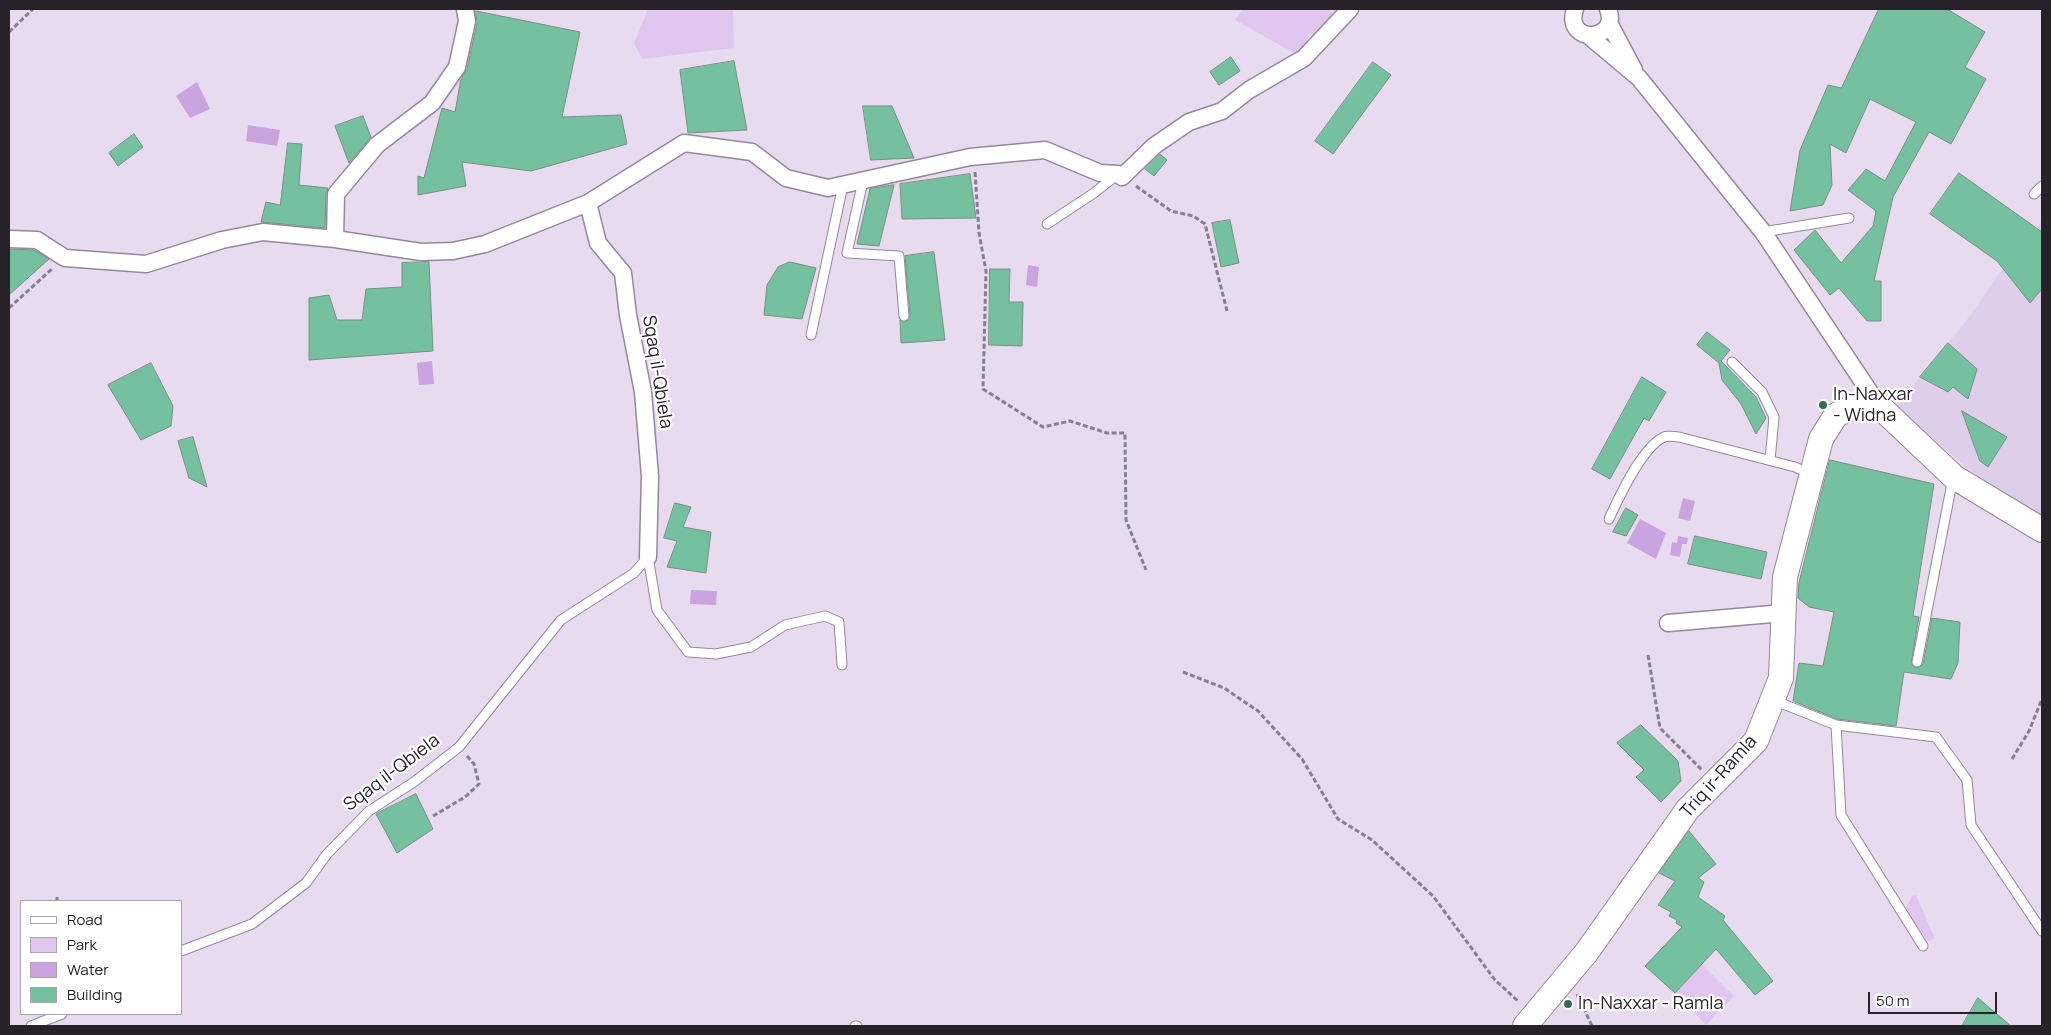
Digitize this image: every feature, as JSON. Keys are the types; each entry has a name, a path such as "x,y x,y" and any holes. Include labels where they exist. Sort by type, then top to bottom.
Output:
{"main road":[{"name":"Triq ir-Ramla","path":"1529,1020 1568,976 1688,809 1756,741 1782,678 1785,577 1820,439 1836,415 1858,405 1879,406"},
{"path":"1879,406 1954,476 2042,530"}],"street":[{"path":"335,239 336,194 377,145 432,103 457,67 467,21 465,9"},
{"path":"9,239 37,240 65,258 146,264 222,240 263,232 335,239 421,252 453,251 485,244 588,202 684,143 752,152 786,178 828,188 970,157 1045,150 1100,174 1120,176 1154,146 1189,122 1222,111 1249,90 1304,58 1350,9"},
{"path":"1561,9 1574,14 1578,30 1589,36 1639,78 1763,232 1879,406"},
{"path":"1589,36 1601,33 1609,13"},
{"path":"1609,13 1639,78"},
{"name":"Sqaq il-Qbiela","path":"588,202 598,243 623,272 628,315 644,402 650,476 648,557"},
{"path":"1668,622 1784,613"}],"lane":[{"path":"1047,224 1120,176"},
{"path":"863,181 847,252 899,256 904,316"},
{"path":"811,335 843,185"},
{"path":"2034,194 2042,186"},
{"path":"1763,232 1849,218"},
{"path":"1732,362 1762,392 1774,417 1770,460"},
{"path":"1609,518 1625,484 1654,443 1666,436 1680,437 1770,460 1811,474"},
{"path":"1917,662 1954,476"},
{"name":"Sqaq il-Qbiela","path":"648,557 657,610 688,652 716,654 751,647 785,625 825,616 840,622 842,665"},
{"name":"Sqaq il-Qbiela","path":"182,951 252,924 306,883 327,854 369,811 414,782 459,747 561,620 634,573 648,557"},
{"path":"1773,700 1836,725 1936,737 1967,780 1971,826 2042,931"},
{"path":"1836,725 1841,815 1923,946"},
{"path":"31,1026 59,1015"}],"path":[{"path":"9,32 33,9"},
{"path":"970,157 975,173 979,233 986,270 983,389 1043,427 1070,421 1107,433 1125,433 1126,520 1146,570"},
{"path":"1120,176 1171,211 1193,216 1205,224 1227,312"},
{"path":"9,308 65,258"},
{"path":"1648,655 1660,728 1715,782"},
{"path":"1183,672 1224,688 1258,711 1302,759 1338,819 1372,840 1433,896 1494,980 1529,1020"},
{"path":"2012,759 2029,732 2042,699"},
{"path":"433,816 465,797 479,784 474,764 459,747"},
{"path":"1568,976 1592,1026"}],"shaded area":[{"path":"2042,221 2042,517 1971,471 1896,407 1969,317 2003,268"}],"green space":[{"path":"648,9 733,9 734,48 642,59 634,43"},
{"path":"1243,9 1327,9 1338,17 1318,35 1309,34 1305,45 1294,53 1235,20"},
{"path":"1916,895 1935,939 1928,941 1905,910 1912,896"},
{"path":"1702,964 1734,996 1706,1025 1675,993"}],"water":[{"path":"197,82 210,109 190,118 176,96"},
{"path":"248,125 280,130 277,146 246,141"},
{"path":"1028,265 1039,267 1037,287 1026,285"},
{"path":"432,361 434,384 419,385 417,363"},
{"path":"1683,498 1695,501 1690,521 1678,518"},
{"path":"1640,519 1666,533 1656,559 1627,543"},
{"path":"1678,536 1688,538 1687,544 1682,544 1680,557 1670,555 1672,542 1677,543"},
{"path":"691,590 717,591 716,605 690,604"}],"building":[{"path":"1879,9 1947,9 1985,32 1965,67 1986,79 1951,144 1929,132 1893,197 1874,281 1881,281 1881,321 1867,321 1839,288 1830,295 1794,250 1815,230 1841,263 1873,226 1876,211 1848,190 1866,169 1885,181 1916,122 1870,99 1846,153 1830,144 1832,185 1823,205 1790,211 1800,150 1828,85 1841,88"},
{"path":"476,11 580,32 562,117 621,115 627,144 531,171 462,162 466,186 418,195 418,176 424,178 442,108 455,112 461,79 467,69 477,23"},
{"path":"1231,57 1240,71 1219,85 1210,72"},
{"path":"734,61 747,130 688,133 680,70"},
{"path":"1373,62 1391,75 1333,154 1315,141"},
{"path":"863,106 892,106 914,158 871,160"},
{"path":"363,116 371,137 349,163 335,126"},
{"path":"134,134 143,147 118,166 109,153"},
{"path":"288,143 302,144 299,185 328,188 326,194 325,228 261,222 266,202 280,205"},
{"path":"1160,154 1167,160 1154,176 1145,169"},
{"path":"1959,173 2042,232 2042,289 2030,303 1997,261 1930,214"},
{"path":"970,174 976,218 902,219 900,184"},
{"path":"894,185 879,246 857,244 870,189"},
{"path":"1230,220 1239,263 1221,267 1212,223"},
{"path":"9,249 34,250 49,259 9,295"},
{"path":"934,252 945,340 901,343 900,320 907,321 910,316 905,256"},
{"path":"429,262 433,351 309,360 309,298 329,295 337,320 362,320 366,289 402,287 402,263"},
{"path":"790,262 816,268 802,319 764,315 767,285 778,267"},
{"path":"990,269 1010,269 1009,302 1023,302 1022,346 989,345"},
{"path":"1707,332 1730,350 1721,361 1756,397 1766,418 1756,434 1741,404 1722,380 1719,363 1697,345"},
{"path":"1948,343 1977,369 1968,399 1953,387 1948,392 1920,377"},
{"path":"151,363 173,406 171,426 141,440 108,385"},
{"path":"1642,377 1666,392 1649,421 1644,418 1610,479 1592,469"},
{"path":"1962,411 2007,437 1988,467 1980,461"},
{"path":"193,437 207,487 189,478 178,441"},
{"path":"1830,460 1934,484 1913,616 1919,617 1911,664 1916,668 1923,664 1932,618 1960,622 1958,663 1951,679 1904,672 1896,726 1837,719 1793,701 1799,663 1823,666 1834,612 1809,607 1798,598 1799,583"},
{"path":"675,503 691,507 683,527 711,532 706,573 667,567 677,541 664,538"},
{"path":"1626,508 1638,515 1626,536 1613,532"},
{"path":"1695,536 1767,552 1761,579 1688,564"},
{"path":"1641,725 1678,761 1681,781 1661,802 1636,777 1644,770 1617,743"},
{"path":"416,794 433,829 397,853 376,814"},
{"path":"1689,831 1716,864 1698,878 1704,882 1698,897 1725,916 1723,920 1773,981 1755,995 1716,949 1675,993 1645,966 1682,927 1676,923 1677,920 1669,916 1671,912 1658,905 1675,881 1659,873"},
{"path":"1978,998 2011,1026 1962,1026"}],"place":[{"name":"In-Naxxar - Widna","path":"1823,405"},
{"name":"In-Naxxar - Ramla","path":"1568,1004"}]}
